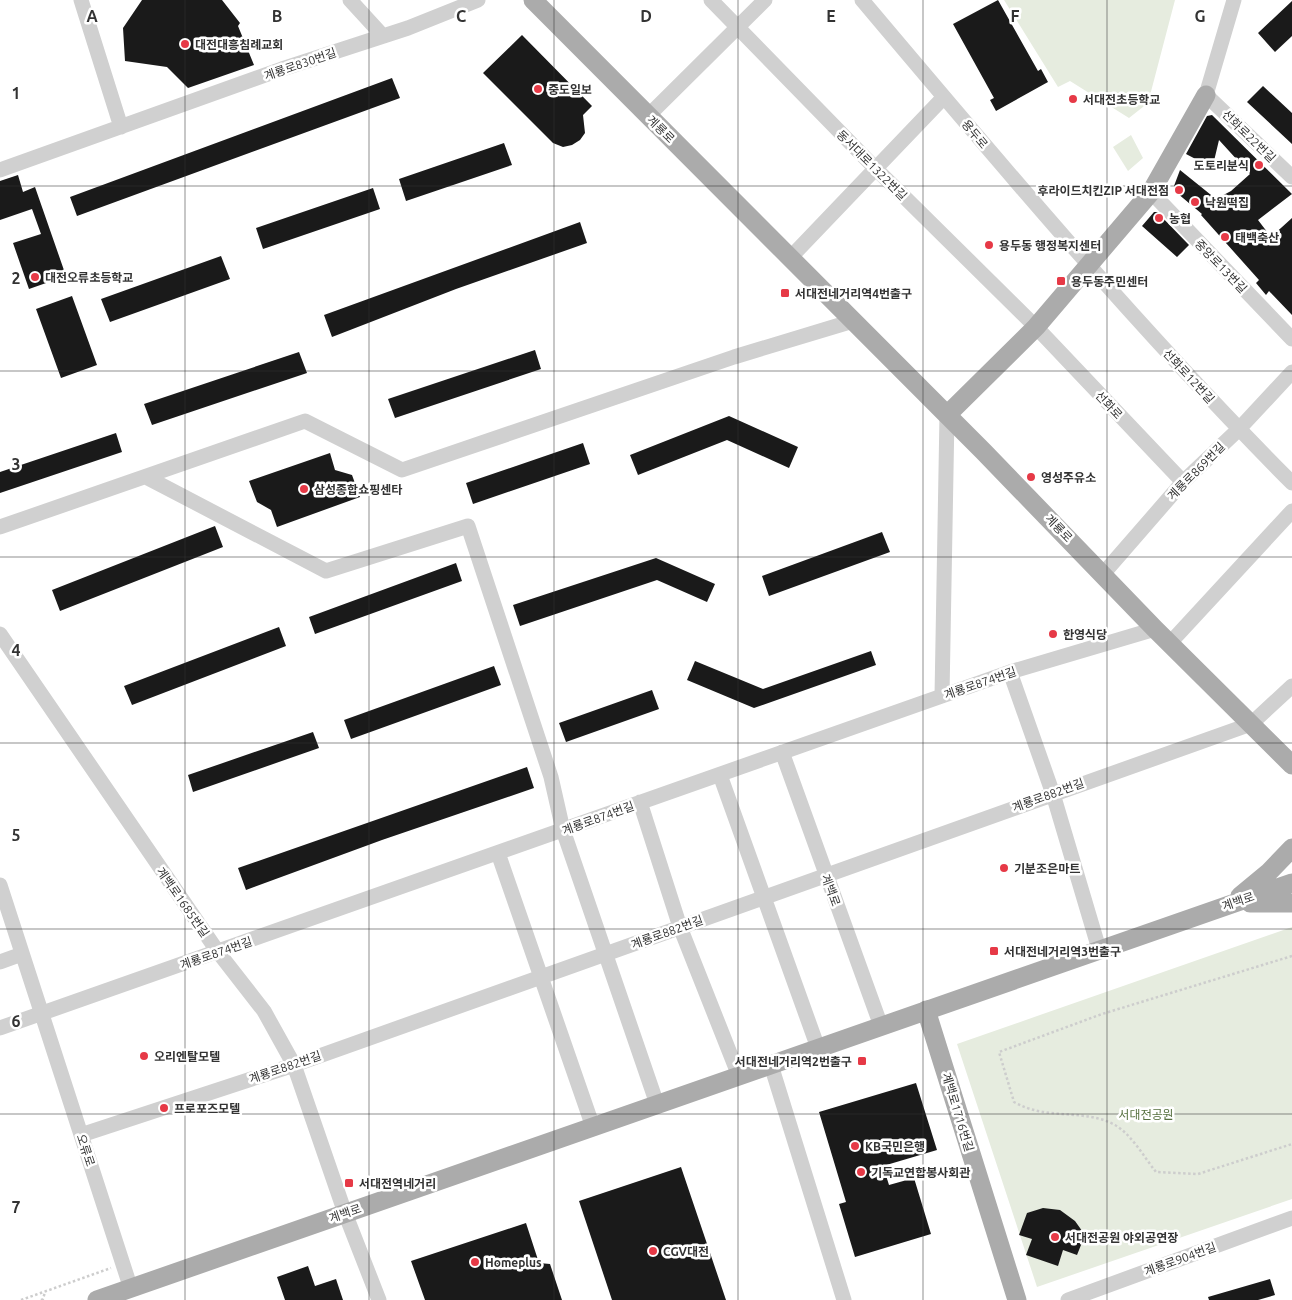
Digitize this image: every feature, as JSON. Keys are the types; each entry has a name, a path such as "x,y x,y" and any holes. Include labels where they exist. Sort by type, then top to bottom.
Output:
{"main road":[{"name":"계룡로","path":"533,0 947,415 1156,629 1288,759 1292,775"},
{"path":"947,415 1036,327 1151,192 1206,95"},
{"path":"1231,903 1269,872 1292,848"},
{"name":"계백로","path":"97,1300 133,1294 345,1214 1292,883"},
{"path":"1231,903 1292,902"},
{"name":"계백로1716번길","path":"926,1010 1017,1300"}],"street":[{"path":"81,0 121,127"},
{"path":"350,0 383,36"},
{"name":"계룡로830번길","path":"0,170 282,69 383,36 478,0"},
{"name":"동서대로1322번길","path":"711,0 874,168 1036,327"},
{"path":"648,116 765,0"},
{"name":"용두로","path":"862,0 1088,267"},
{"path":"1206,95 1234,0"},
{"name":"선화로22번길","path":"1206,95 1292,177"},
{"path":"790,258 874,168 944,97"},
{"name":"중앙로13번길","path":"1151,192 1292,339"},
{"name":"선화로12번길","path":"1088,267 1292,483"},
{"path":"0,527 306,421 402,470 734,358 853,321"},
{"name":"선화로","path":"1036,327 1183,482"},
{"name":"계룡로869번길","path":"1102,574 1183,482 1239,429 1292,372"},
{"path":"942,696 947,415"},
{"path":"146,477 326,571 468,526 550,777 563,830 657,1104"},
{"path":"1170,643 1292,512"},
{"name":"계룡로874번길","path":"42,1012 218,952 1010,672 1156,629"},
{"name":"계백로1685번길","path":"0,634 218,952 264,1012 294,1065 345,1214 379,1300"},
{"path":"1010,672 1053,794 1100,949"},
{"path":"1251,724 1292,686"},
{"name":"계룡로882번길","path":"81,1135 294,1065 1251,724"},
{"name":"계백로","path":"782,752 881,1026"},
{"path":"720,774 818,1048"},
{"path":"640,802 680,927 738,1076"},
{"path":"498,853 543,976 594,1127"},
{"name":"오류로","path":"0,885 133,1294"},
{"path":"0,962 22,954"},
{"path":"0,1028 42,1012"},
{"path":"771,1065 844,1300"},
{"name":"계룡로904번길","path":"1068,1300 1291,1221"}],"path":[{"path":"1292,956 1102,1014 999,1052 1014,1102 1029,1111 1100,1118 1117,1126 1136,1145 1156,1172 1198,1174 1292,1144"},
{"path":"21,1300 123,1264"},
{"path":"42,1300 44,1292"}],"green space":[{"path":"1004,0 1175,0 1148,103 1129,118 1070,81 1058,87"},
{"path":"1131,135 1143,158 1128,171 1113,147"},
{"name":"서대전공원","path":"1292,927 1292,1199 1037,1287 957,1044"}],"building":[{"name":"대전대흥침례교회","path":"142,0 222,0 240,23 238,26 254,65 188,88 167,67 125,61 123,28"},
{"path":"998,0 1038,71 1041,69 1048,82 996,111 990,100 994,98 953,24"},
{"path":"1292,1 1292,36 1275,52 1258,33"},
{"name":"중도일보","path":"522,35 592,106 583,115 585,133 580,140 572,145 563,147 553,143 483,73"},
{"path":"392,78 400,98 77,216 70,197"},
{"path":"1263,86 1292,113 1292,144 1247,102"},
{"path":"1212,115 1292,194 1258,220 1271,237 1292,218 1292,315 1269,291 1266,295 1256,283 1259,280 1202,214 1177,193 1174,186 1180,170 1216,199 1231,191 1250,174 1219,140 1214,161 1207,165 1186,154 1207,116"},
{"path":"504,143 512,165 406,201 399,179"},
{"path":"18,175 23,192 35,187 66,276 29,289 13,243 41,234 32,209 0,220 0,181"},
{"path":"373,188 380,209 263,249 256,228"},
{"path":"1154,212 1157,212 1189,245 1177,257 1142,226"},
{"path":"580,222 587,243 456,289 332,337 324,315"},
{"path":"221,256 230,279 110,322 101,299"},
{"path":"72,296 97,365 61,378 36,309"},
{"path":"535,350 541,369 395,418 388,399"},
{"path":"299,352 307,373 152,425 144,404"},
{"path":"729,416 798,447 789,468 727,440 638,475 630,455"},
{"path":"116,433 122,452 0,493 0,472"},
{"path":"583,443 590,464 473,504 466,483"},
{"name":"삼성종합쇼핑센타","path":"330,453 335,470 352,475 360,497 277,527 271,510 257,502 249,481"},
{"path":"215,526 223,547 60,611 52,590"},
{"path":"882,532 890,552 769,596 762,576"},
{"path":"656,558 715,584 707,602 657,580 520,626 513,605"},
{"path":"456,563 462,581 315,634 309,617"},
{"path":"279,627 286,646 132,705 124,686"},
{"path":"871,651 876,665 754,708 687,680 695,661 763,689"},
{"path":"494,666 501,685 351,739 344,720"},
{"path":"652,690 659,709 566,742 559,723"},
{"path":"313,732 319,748 193,792 188,775"},
{"path":"527,767 534,788 382,840 246,890 238,868"},
{"name":"기독교연합봉사회관","path":"916,1083 937,1150 883,1166 889,1185 914,1178 931,1234 855,1257 839,1204 846,1202 819,1112"},
{"name":"CGV대전","path":"681,1167 726,1300 612,1300 579,1201"},
{"name":"서대전공원 야외공연장","path":"1043,1208 1060,1210 1075,1221 1085,1235 1077,1255 1063,1250 1058,1266 1026,1255 1032,1239 1019,1235 1027,1213"},
{"name":"Homeplus","path":"526,1223 539,1263 550,1264 562,1300 425,1300 411,1261"},
{"path":"308,1266 315,1286 336,1279 343,1300 285,1300 277,1277"},
{"path":"1270,1279 1275,1295 1258,1300 1209,1300 1208,1297"}],"place":[{"name":"대전대흥침례교회","path":"185,44"},
{"name":"중도일보","path":"538,89"},
{"name":"서대전초등학교","path":"1073,99"},
{"name":"도토리분식","path":"1259,165"},
{"name":"후라이드치킨ZIP 서대전점","path":"1179,190"},
{"name":"낙원떡집","path":"1195,202"},
{"name":"농협","path":"1159,218"},
{"name":"태백축산","path":"1225,237"},
{"name":"용두동 행정복지센터","path":"989,245"},
{"name":"대전오류초등학교","path":"35,277"},
{"name":"용두동주민센터","path":"1061,281"},
{"name":"서대전네거리역4번출구","path":"785,293"},
{"name":"영성주유소","path":"1031,477"},
{"name":"삼성종합쇼핑센타","path":"304,489"},
{"name":"한영식당","path":"1053,634"},
{"name":"기분조은마트","path":"1004,868"},
{"name":"서대전네거리역3번출구","path":"994,951"},
{"name":"오리엔탈모텔","path":"144,1056"},
{"name":"서대전네거리역2번출구","path":"862,1061"},
{"name":"프로포즈모텔","path":"164,1108"},
{"name":"KB국민은행","path":"855,1146"},
{"name":"기독교연합봉사회관","path":"861,1172"},
{"name":"서대전역네거리","path":"349,1183"},
{"name":"서대전공원 야외공연장","path":"1055,1237"},
{"name":"CGV대전","path":"653,1251"},
{"name":"Homeplus","path":"475,1262"}]}
